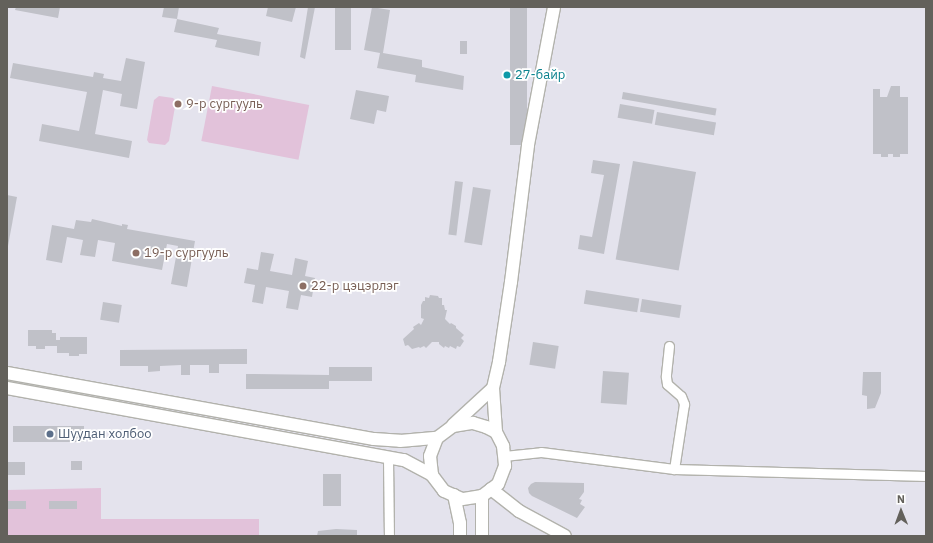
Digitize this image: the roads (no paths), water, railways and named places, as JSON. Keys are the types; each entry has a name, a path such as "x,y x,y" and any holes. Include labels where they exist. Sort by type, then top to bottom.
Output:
{"main road":[{"path":"7,388 404,460 432,475 444,491 462,499 487,493 498,484 505,466 503,446 496,432 493,388 499,362 511,282 528,145 554,7"},
{"path":"7,373 374,439 400,441 437,438"},
{"path":"432,475 430,456 437,438 453,426 493,388"},
{"path":"453,426 473,423 496,432"},
{"path":"482,536 487,493"},
{"path":"487,493 565,536"},
{"path":"454,495 460,523 460,536"}],"street":[{"path":"669,346 666,376 667,384 681,396 684,404 674,469"},
{"path":"504,456 541,452 674,469 926,476"},
{"path":"388,458 389,536"}],"place":[{"name":"27-байр","path":"507,75"},
{"name":"9-р сургууль","path":"178,104"},
{"name":"19-р сургууль","path":"136,253"},
{"name":"22-р цэцэрлэг","path":"303,286"},
{"name":"Шуудан холбоо","path":"50,434"}]}
